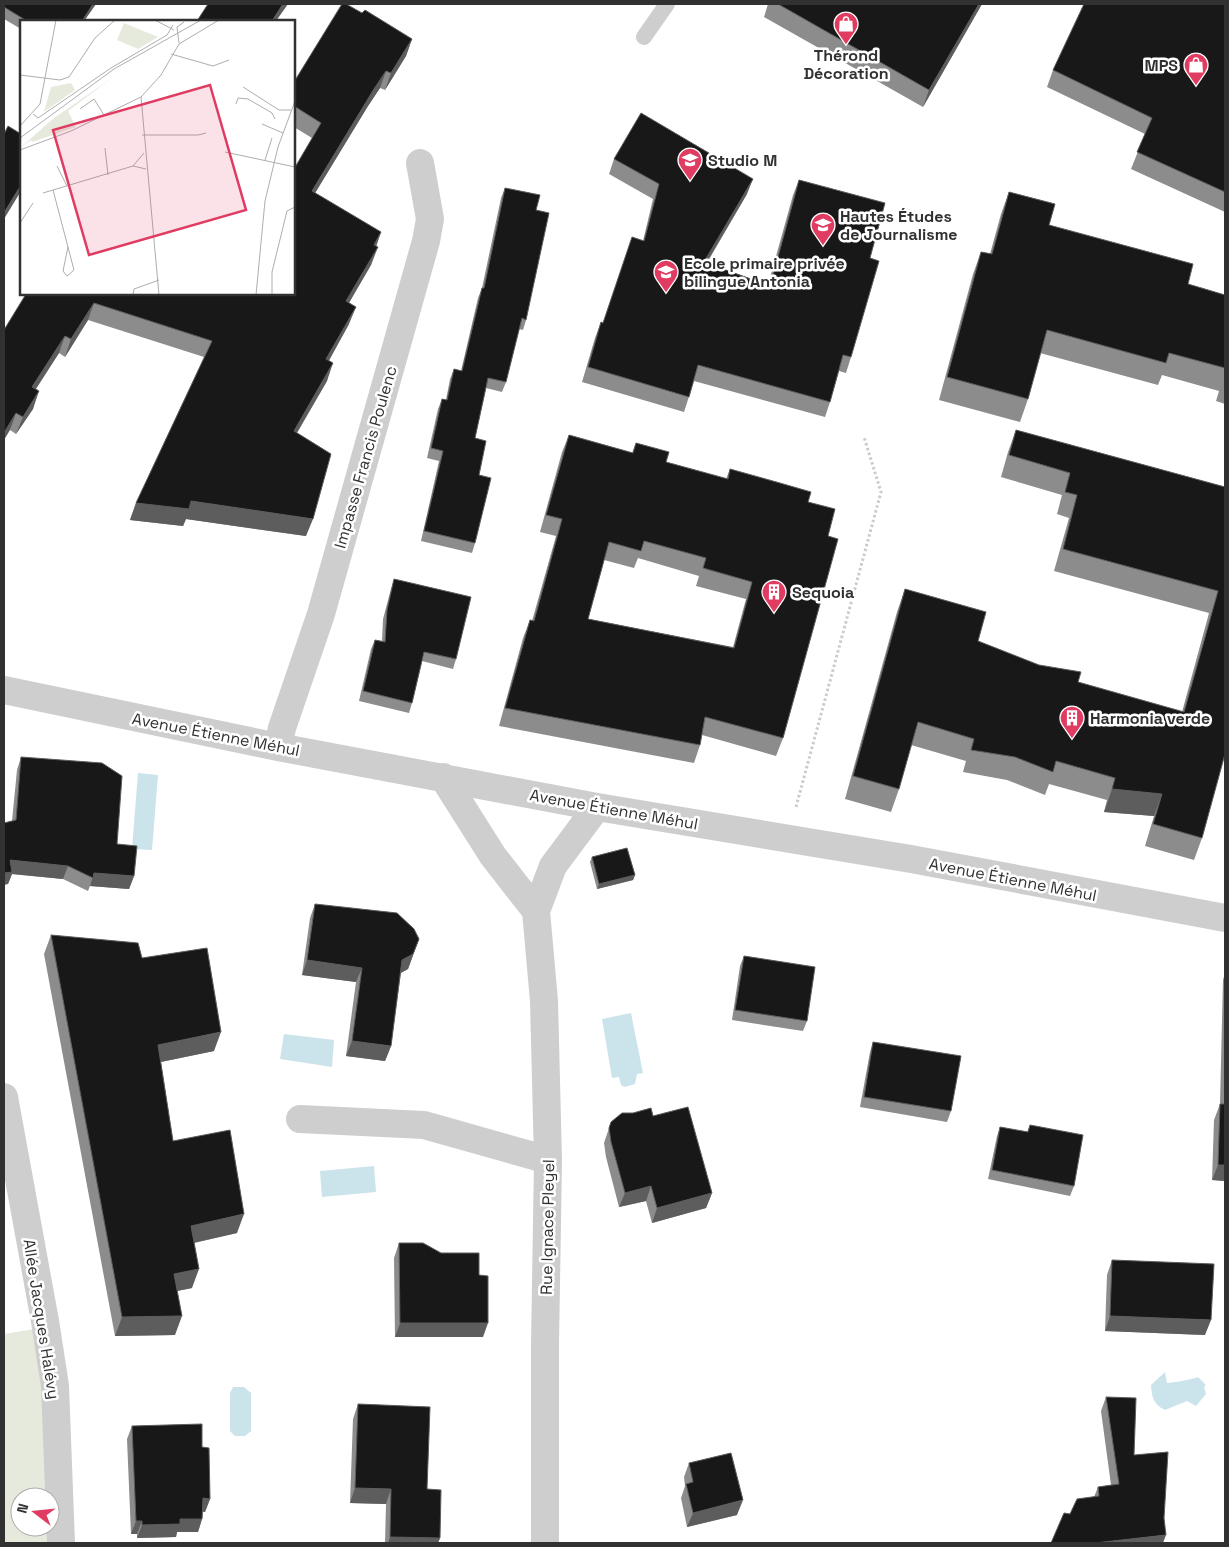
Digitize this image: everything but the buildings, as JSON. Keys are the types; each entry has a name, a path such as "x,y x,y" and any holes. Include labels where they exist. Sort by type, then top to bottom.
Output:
{"street":[{"name":"Impasse Francis Poulenc","path":"278,747 282,728 321,614 426,241 430,218 420,163"},
{"name":"Avenue Étienne Méhul","path":"4,690 278,747 598,807 911,859 1225,918"},
{"path":"443,777 493,856 536,911"},
{"name":"Rue Ignace Pleyel","path":"545,1543 545,1345 548,1160 544,1001 536,911 553,866 598,807"},
{"name":"Allée Jacques Halévy","path":"4,1098 55,1386 61,1543"},
{"path":"300,1119 424,1125 548,1160"}],"lane":[{"path":"644,37 667,4"}],"path":[{"path":"787,839 881,492 864,437"}],"shaded area":[{"path":"34,1329 44,1386 47,1487 10,1487 10,1537 48,1537 48,1543 4,1543 4,1334"}],"water":[{"path":"138,773 158,775 152,850 132,849"},
{"path":"631,1013 643,1073 637,1074 635,1084 624,1087 621,1085 619,1077 612,1078 602,1019"},
{"path":"284,1034 334,1040 332,1067 280,1059"},
{"path":"374,1166 376,1192 322,1197 320,1171"},
{"path":"1165,1372 1167,1383 1198,1377 1206,1385 1204,1387 1206,1394 1196,1406 1187,1401 1165,1410 1154,1400 1151,1385"},
{"path":"233,1387 244,1387 251,1393 251,1431 245,1436 235,1436 230,1431 230,1393"}],"place":[{"name":"Thérond Décoration","path":"846,45"},
{"name":"MPS","path":"1196,86"},
{"name":"Studio M","path":"690,181"},
{"name":"Hautes Études de Journalisme","path":"823,246"},
{"name":"Ecole primaire privée bilingue Antonia","path":"666,293"},
{"name":"Sequoia","path":"774,613"},
{"name":"Harmonia verde","path":"1072,739"}]}
